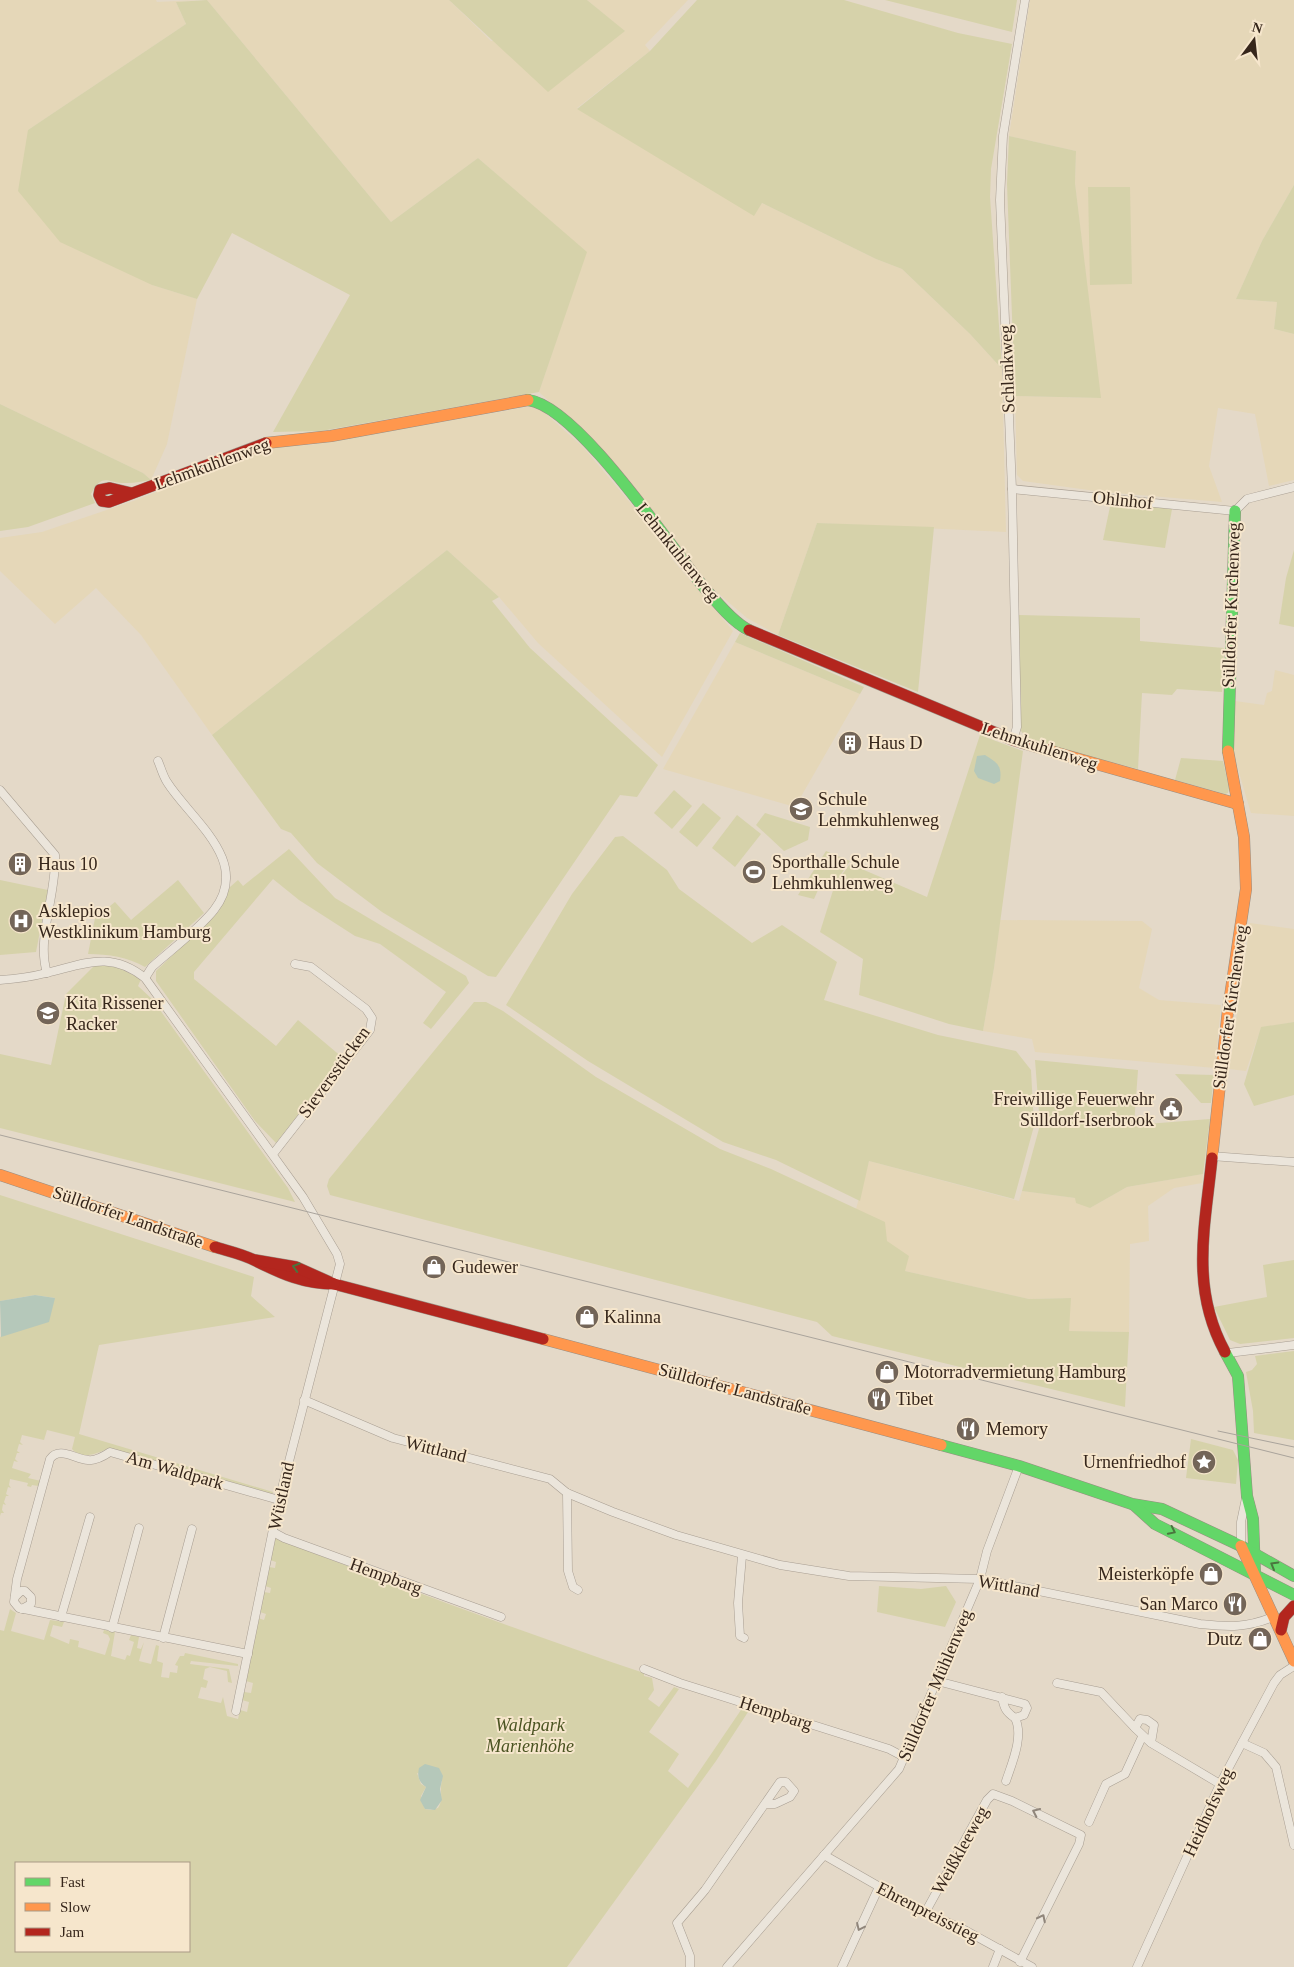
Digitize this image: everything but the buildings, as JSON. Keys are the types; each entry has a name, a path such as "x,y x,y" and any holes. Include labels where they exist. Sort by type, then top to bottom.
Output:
{"street":[{"name":"Schlankweg","path":"1013,740 1017,727 1012,489 1000,168 1025,0"},
{"name":"Lehmkuhlenweg","path":"130,493 269,442 331,436 530,400 538,401 550,409 602,458 712,596 742,627 1013,740 1238,804"},
{"path":"1235,511 1247,499 1294,487"},
{"name":"Ohlnhof","path":"1012,489 1235,511"},
{"name":"Sülldorfer Kirchenweg","path":"1235,511 1226,737 1244,837 1246,889 1211,1156 1202,1241 1202,1271 1207,1310 1219,1341 1228,1353 1239,1384 1247,1496 1253,1519 1255,1574"},
{"path":"145,978 152,967 214,910 226,886 227,879 220,852 166,781 158,761"},
{"path":"0,790 55,855 53,888 43,951 46,973"},
{"path":"0,980 46,973 102,960 121,964 145,978 314,1212 337,1254 340,1264 334,1284"},
{"name":"Sieversstücken","path":"273,1154 370,1030 372,1018 366,1009 311,967 295,964"},
{"path":"1211,1156 1294,1162"},
{"name":"Sülldorfer Landstraße","path":"0,1176 255,1260 284,1263 317,1273 334,1284 712,1382 1019,1466 1132,1504 1162,1509 1241,1546 1294,1576"},
{"name":"Wüstland","path":"236,1711 279,1500 334,1284"},
{"path":"1228,1353 1294,1345"},
{"name":"Wittland","path":"304,1400 393,1438 550,1479 568,1493 676,1535 742,1556 780,1565 850,1576 980,1579 1200,1624 1235,1627 1273,1617"},
{"name":"Am Waldpark","path":"18,1594 17,1579 50,1459 59,1452 89,1461 110,1452 279,1500"},
{"name":"Sülldorfer Mühlenweg","path":"727,1967 900,1769 980,1579 987,1551 1019,1466"},
{"path":"568,1493 568,1570 573,1587 578,1590"},
{"name":"Sülldorfer Kirchenweg","path":"1247,1496 1241,1522 1241,1546 1294,1661"},
{"name":"Sülldorfer Landstraße","path":"1132,1504 1155,1524 1294,1595"},
{"path":"61,1617 90,1517"},
{"path":"112,1628 139,1528"},
{"path":"163,1638 192,1529"},
{"name":"Hempbarg","path":"273,1532 284,1538 501,1617"},
{"path":"742,1556 738,1603 740,1636 744,1638"},
{"path":"43,1614 32,1601 29,1593 18,1594 16,1605 43,1614 248,1654"},
{"path":"22,1608 29,1606 32,1601"},
{"path":"1281,1630 1284,1617 1294,1606"},
{"name":"Heidhofsweg","path":"1137,1967 1220,1784 1274,1683 1280,1675 1294,1666"},
{"name":"Hempbarg","path":"644,1670 888,1749 906,1758"},
{"path":"937,1681 1025,1704 1027,1708 1024,1715 1015,1718"},
{"path":"1057,1683 1101,1692 1142,1737 1220,1784"},
{"path":"1002,1697 1004,1709 1015,1718 1019,1725 1016,1751 1006,1781"},
{"path":"1135,1728 1140,1720 1147,1720 1154,1726 1151,1743"},
{"path":"1090,1822 1106,1784 1125,1774 1142,1737"},
{"path":"1242,1743 1264,1753 1276,1767 1294,1846"},
{"name":"Weißkleeweg","path":"925,1913 987,1800 993,1794 1012,1801 1081,1835 1079,1844 1020,1962"},
{"path":"690,1967 690,1956 677,1923 705,1890 766,1804"},
{"name":"Ehrenpreisstieg","path":"824,1856 925,1913 961,1928 1032,1967"},
{"path":"842,1967 879,1887"},
{"path":"993,1967 1000,1949"}],"shaded area":[{"path":"0,0 156,0 157,2 199,0 176,2 186,24 28,130 152,285 197,299 167,444 151,480 143,473 0,404"},
{"path":"207,0 449,0 491,41 624,31 587,0 688,0 645,45 650,51 577,108 754,215 762,203 876,259 902,269 970,334 1002,369 1006,532 817,523 778,635 747,618 712,588 608,456 539,392 586,252 478,158 391,222"},
{"path":"1030,0 1294,0 1294,185 1262,241 1236,299 1277,302 1274,329 1294,334 1294,480 1269,486 1255,414 1218,408 1209,466 1222,502 1103,492 1023,481 1017,475 1015,396 1100,398 1075,183 1076,151 1009,136"},
{"path":"532,406 538,407 583,447 644,519 673,560 733,631 662,757 538,643 499,597 447,550 212,735 141,635 96,588 55,624 0,571 0,538 42,532 136,500 273,446 311,445"},
{"path":"735,642 860,694 795,807 663,769"},
{"path":"1275,670 1294,675 1294,816 1251,813 1232,749 1235,701 1264,705 1267,693 1272,691"},
{"path":"985,755 1000,768 1000,781 994,784 978,778 974,771 977,756"},
{"path":"1000,920 1142,921 1152,929 1139,988 1159,1000 1221,1005 1215,1068 1035,1052 1032,1039 983,1031"},
{"path":"1250,923 1294,929 1294,1022 1261,1028 1246,1071 1229,1069"},
{"path":"869,1161 1019,1201 1022,1191 1075,1198 1090,1208 1127,1187 1203,1174 1202,1183 1174,1188 1148,1206 1149,1241 1130,1244 1129,1332 1068,1331 1070,1298 1029,1299 905,1271 887,1241 856,1209"},
{"path":"35,1295 55,1298 49,1322 1,1337 0,1301"},
{"path":"425,1764 439,1768 443,1776 440,1789 442,1800 435,1810 425,1809 420,1800 426,1787 418,1777 418,1771"}],"green space":[{"path":"207,0 391,222 478,158 587,252 539,392 321,431 273,432 350,295 232,233 197,299 152,285 60,242 18,191 28,130 186,24 176,2"},
{"path":"449,0 587,0 625,31 548,92"},
{"path":"697,0 844,0 958,33 1012,44 991,169 990,197 1002,369 970,334 902,269 876,259 762,203 754,216 577,109 650,51"},
{"path":"885,0 1017,0 1012,32"},
{"path":"1009,136 1076,151 1075,183 1101,398 1015,396 1007,184"},
{"path":"1294,185 1294,334 1274,329 1277,302 1236,299 1262,241"},
{"path":"1088,187 1130,187 1132,284 1090,285"},
{"path":"0,404 143,473 151,480 127,483 103,481 95,487 91,494 95,503 28,527 0,531"},
{"path":"1111,502 1172,509 1165,548 1103,540"},
{"path":"817,523 934,527 918,692 778,635"},
{"path":"447,550 499,597 492,601 530,648 658,765 637,797 620,795 496,977 488,976 382,912 317,863 291,833 281,829 212,735"},
{"path":"1294,550 1294,627 1279,624 1286,578"},
{"path":"1019,615 1140,618 1140,641 1224,648 1222,692 1177,689 1172,695 1142,693 1138,769 1030,741 1021,731"},
{"path":"740,633 864,687 860,694 735,642"},
{"path":"980,735 1023,751 994,968 983,1031 949,1024 859,995 863,959 820,932 835,884 850,864 927,897"},
{"path":"1181,758 1223,761 1229,788 1228,793 1225,794 1175,780"},
{"path":"674,790 692,806 672,829 654,813"},
{"path":"703,803 721,818 697,847 679,832"},
{"path":"765,813 810,827 808,840 784,851 756,825"},
{"path":"737,815 761,834 735,867 712,848"},
{"path":"623,836 667,870 679,889 752,943 782,925 837,962 824,1000 938,1035 1016,1051 1031,1070 1034,1126 1014,1199 869,1161 860,1201 776,1160 723,1142 588,1061 506,1005 572,894 615,837"},
{"path":"289,849 335,898 466,976 469,983 431,1029 423,1023 446,992 380,944 355,936 299,900 273,879 194,972 194,979 276,1046 298,1020 343,1058 276,1143 255,1121 156,981 156,971 219,911 230,887 238,880 243,886"},
{"path":"826,851 850,861 835,883 821,883 814,899 798,895"},
{"path":"0,880 48,890 36,952 0,955"},
{"path":"178,880 204,913 145,967 118,957 88,954 95,918 115,902 131,920"},
{"path":"94,966 115,966 141,979 138,986 152,999 288,1188 295,1202 0,1128 0,1054 51,1065 66,994"},
{"path":"474,1002 486,1002 503,1011 596,1077 720,1149 771,1169 885,1222 887,1241 909,1256 905,1271 1029,1299 1071,1298 1069,1331 1129,1332 1125,1407 832,1336 817,1322 330,1195 327,1186 329,1179"},
{"path":"1294,1022 1294,1095 1254,1106 1244,1084 1261,1027"},
{"path":"1035,1060 1138,1070 1134,1125 1210,1119 1203,1174 1127,1187 1090,1208 1076,1203 1075,1198 1022,1191 1040,1125"},
{"path":"1175,1074 1214,1075 1211,1103 1201,1103"},
{"path":"0,1195 254,1277 251,1296 275,1317 99,1345 79,1434 273,1492 272,1495 109,1448 90,1455 80,1455 72,1449 75,1437 47,1430 44,1440 22,1435 20,1442 23,1445 19,1444 17,1451 20,1453 17,1453 15,1459 18,1462 14,1461 12,1468 31,1474 28,1478 41,1481 38,1486 32,1485 31,1487 27,1486 28,1483 10,1479 9,1485 11,1488 8,1487 6,1494 9,1496 6,1496 4,1502 6,1505 3,1504 2,1510 4,1513 1,1513 0,1516 0,1337 55,1298 35,1295 0,1301"},
{"path":"1294,1260 1294,1338 1240,1344 1230,1340 1214,1307 1267,1297 1263,1265"},
{"path":"1294,1351 1294,1440 1254,1433 1253,1411 1246,1372 1252,1370 1257,1364 1255,1356"},
{"path":"1191,1439 1233,1450 1238,1460 1236,1484 1186,1478"},
{"name":"Waldpark Marienhöhe","path":"274,1538 551,1641 644,1673 644,1676 652,1678 654,1690 648,1699 659,1707 674,1687 679,1689 649,1732 679,1754 668,1771 688,1788 743,1707 750,1709 716,1761 567,1967 0,1967 0,1630 4,1631 10,1609 16,1613 11,1631 44,1640 50,1620 64,1622 62,1627 53,1625 50,1636 69,1644 70,1639 79,1641 78,1647 105,1655 110,1639 108,1635 103,1633 104,1630 115,1632 111,1656 125,1660 127,1655 130,1656 134,1642 129,1640 131,1635 139,1637 137,1648 141,1649 144,1642 139,1661 151,1664 156,1645 159,1646 157,1661 163,1663 161,1677 169,1678 170,1672 177,1673 178,1666 175,1665 180,1656 184,1656 185,1653 238,1664 238,1666 191,1661 190,1664 229,1669 232,1683 228,1682 227,1671 210,1667 205,1669 203,1679 208,1681 206,1688 201,1687 198,1698 221,1703 223,1697 227,1716 238,1719 240,1710 247,1712 249,1702 242,1700 244,1692 251,1693 253,1683 246,1681 258,1618 264,1620 266,1614 260,1612 264,1592 270,1593 271,1588 265,1586 269,1567 275,1568 276,1562 270,1560","holes":["417,1773 442,1781 441,1801 438,1808 425,1809 421,1796 426,1787 421,1784"]},
{"path":"879,1586 921,1589 946,1586 956,1602 945,1627 877,1612"}],"tram line":[{"path":"0,1135 1294,1458"},
{"path":"1218,1431 1294,1447"}],"traffic: fast":[{"path":"528,400 548,408 571,426 596,451 645,510 712,597 730,616 749,630"},
{"path":"1228,751 1235,511"},
{"path":"1225,1352 1238,1376 1247,1496 1253,1519 1255,1574"},
{"path":"941,1445 1019,1466 1132,1504 1162,1509 1241,1546 1294,1576"},
{"path":"1134,1505 1155,1524 1294,1595"}],"traffic: slow":[{"path":"266,443 331,436 528,400"},
{"path":"1047,750 1238,804"},
{"path":"1212,1158 1228,1010 1246,889 1244,837 1228,751"},
{"path":"0,1175 215,1247"},
{"path":"543,1339 941,1445"},
{"path":"1241,1546 1294,1661"}],"traffic: jam":[{"path":"131,493 110,488 100,490 99,495 102,501 109,502 266,443"},
{"path":"749,630 1013,740 1047,750"},
{"path":"1212,1158 1204,1233 1204,1281 1207,1304 1214,1328 1225,1352"},
{"path":"215,1247 246,1256 284,1274 303,1280 334,1284 543,1339"},
{"path":"255,1260 296,1267 334,1284"},
{"path":"1281,1630 1284,1617 1294,1606"}],"place":[{"name":"Haus D","path":"850,743"},
{"name":"Schule Lehmkuhlenweg","path":"801,809"},
{"name":"Haus 10","path":"20,864"},
{"name":"Sporthalle Schule Lehmkuhlenweg","path":"754,872"},
{"name":"Asklepios Westklinikum Hamburg","path":"21,921"},
{"name":"Kita Rissener Racker","path":"48,1013"},
{"name":"Freiwillige Feuerwehr Sülldorf-Iserbrook","path":"1171,1109"},
{"name":"Gudewer","path":"434,1267"},
{"name":"Kalinna","path":"587,1317"},
{"name":"Motorradvermietung Hamburg","path":"887,1372"},
{"name":"Tibet","path":"879,1399"},
{"name":"Memory","path":"968,1429"},
{"name":"Urnenfriedhof","path":"1204,1462"},
{"name":"Meisterköpfe","path":"1211,1574"},
{"name":"San Marco","path":"1235,1604"},
{"name":"Dutz","path":"1260,1639"}]}
